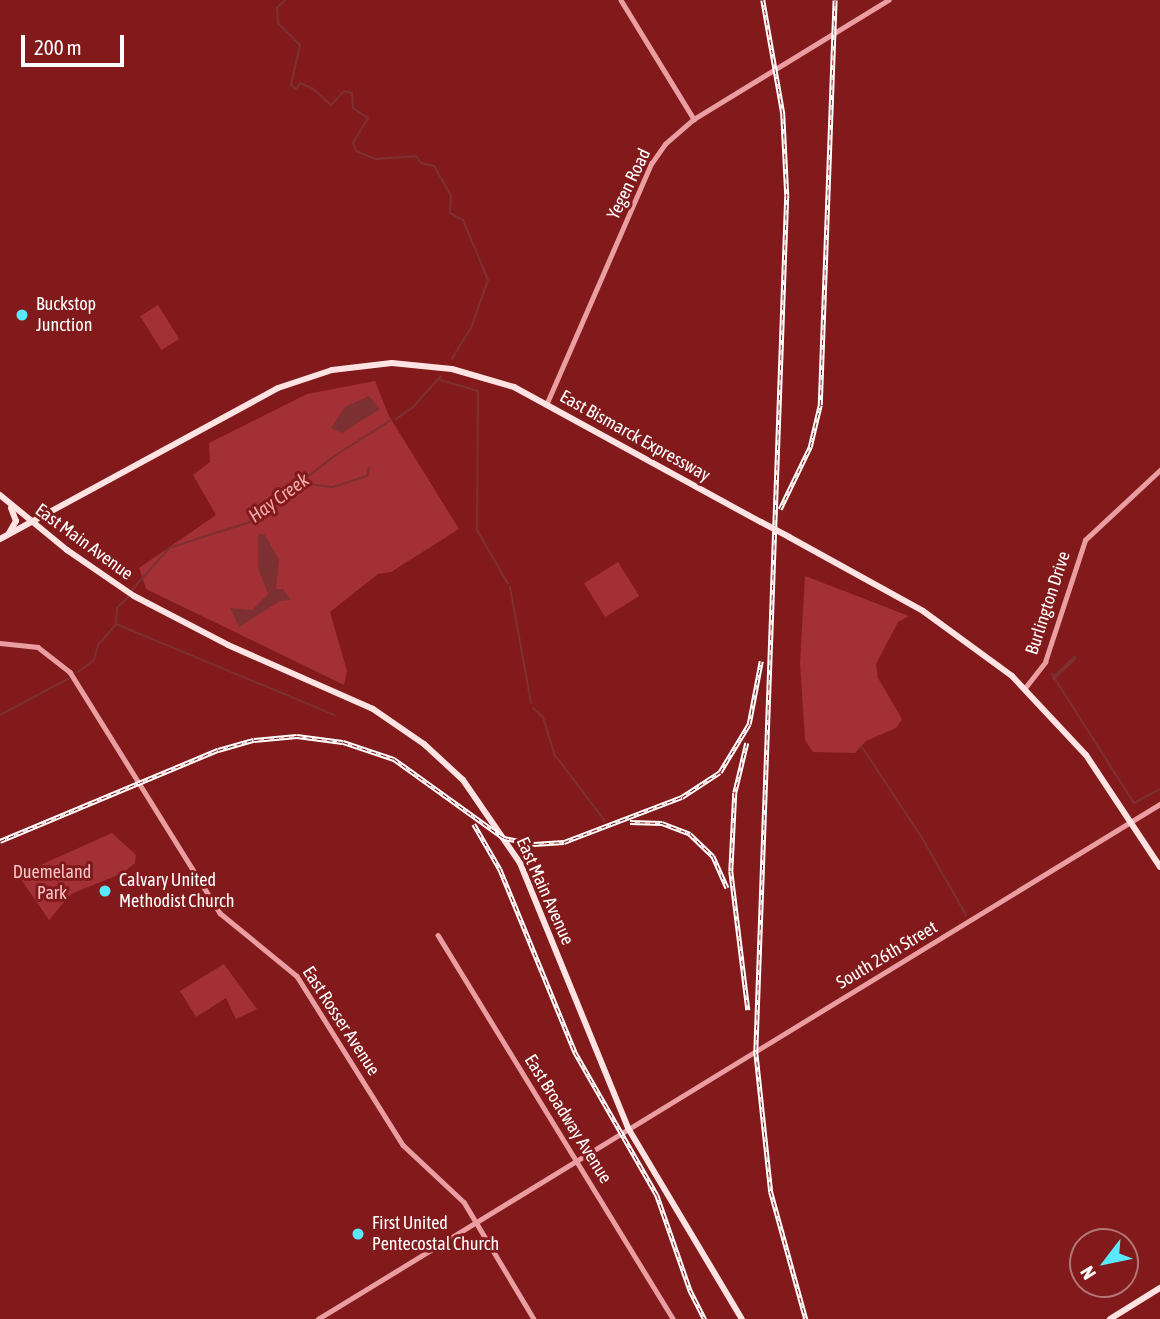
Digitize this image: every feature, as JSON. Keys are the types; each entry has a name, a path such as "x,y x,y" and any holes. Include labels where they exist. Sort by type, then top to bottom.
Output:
{"main road":[{"name":"East Bismarck Expressway","path":"0,540 263,395 332,370 392,363 443,367 500,382 547,403 940,622 1025,688 1079,746 1132,821 1160,867"},
{"name":"East Main Avenue","path":"2,497 109,580 166,615 373,709 418,739 459,776 497,822 520,863 628,1128 742,1319"},
{"path":"2,497 15,517 8,535"},
{"path":"1110,1319 1160,1288"}],"street":[{"path":"621,0 694,120"},
{"name":"Yegen Road","path":"547,403 651,164 669,140 694,120 888,0"},
{"name":"Burlington Drive","path":"1025,688 1045,662 1085,540 1160,470"},
{"name":"East Rosser Avenue","path":"0,643 38,647 74,677 220,913 237,931 293,971 406,1150 457,1194 477,1222 534,1319"},
{"name":"South 26th Street","path":"318,1319 1160,804"},
{"name":"East Broadway Avenue","path":"438,935 673,1319"}],"green space":[{"path":"158,305 179,339 161,350 140,316"},
{"path":"375,381 389,416 459,529 391,572 378,574 330,612 347,671 344,685 146,589 139,568 216,515 193,475 210,462 209,443 307,394"},
{"path":"618,562 639,596 605,617 584,583"},
{"path":"805,576 909,616 898,622 876,664 878,678 902,719 896,728 866,741 855,753 813,752 805,740 800,663"},
{"name":"Duemeland Park","path":"112,833 136,855 135,863 123,873 71,894 49,920 18,875"},
{"path":"224,964 257,1009 236,1019 226,998 196,1017 180,991"}],"shaded area":[{"path":"369,396 380,409 342,433 331,428 345,407"},
{"path":"258,534 265,535 279,560 276,589 283,589 291,600 280,601 239,627 230,608 252,610 268,594 258,568"}],"waterway":[{"name":"Hay Creek","path":"285,0 277,8 278,23 300,45 291,85 296,89 300,83 312,88 331,105 344,91 352,93 353,108 368,118 353,143 356,151 376,159 416,156 421,163 434,166 451,195 450,213 463,220 488,280 471,328 452,359"},
{"name":"Hay Creek","path":"396,419 412,408 441,376"},
{"path":"440,380 478,391 477,530 508,584"},
{"name":"Hay Creek","path":"132,590 169,548 250,522 333,457 391,420"},
{"path":"303,483 333,487 367,476 369,468"},
{"path":"510,587 531,703"},
{"name":"Hay Creek","path":"78,672 94,660 98,645 116,624 117,608 128,597"},
{"path":"116,624 335,715"},
{"path":"1054,678 1074,659"},
{"path":"1052,674 1134,803 1160,789"},
{"name":"Hay Creek","path":"0,715 68,679"},
{"path":"533,708 543,717 554,754 605,821"},
{"path":"862,747 921,836 966,915"}],"railway":[{"path":"763,0 783,114 787,195 756,1052 771,1192 806,1319"},
{"path":"780,509 810,447 820,405 835,0"},
{"path":"0,841 218,750 254,740 297,736 343,742 394,759 504,838 534,844 564,842 682,797 720,772 749,724 761,661"},
{"path":"747,743 735,793 731,871 748,1010"},
{"path":"630,822 662,823 690,834 713,856 727,888"},
{"path":"474,824 500,869 575,1052 657,1195 690,1290 705,1319"}],"place":[{"name":"Buckstop Junction","path":"22,315"},
{"name":"Calvary United Methodist Church","path":"105,891"},
{"name":"First United Pentecostal Church","path":"358,1234"}]}
